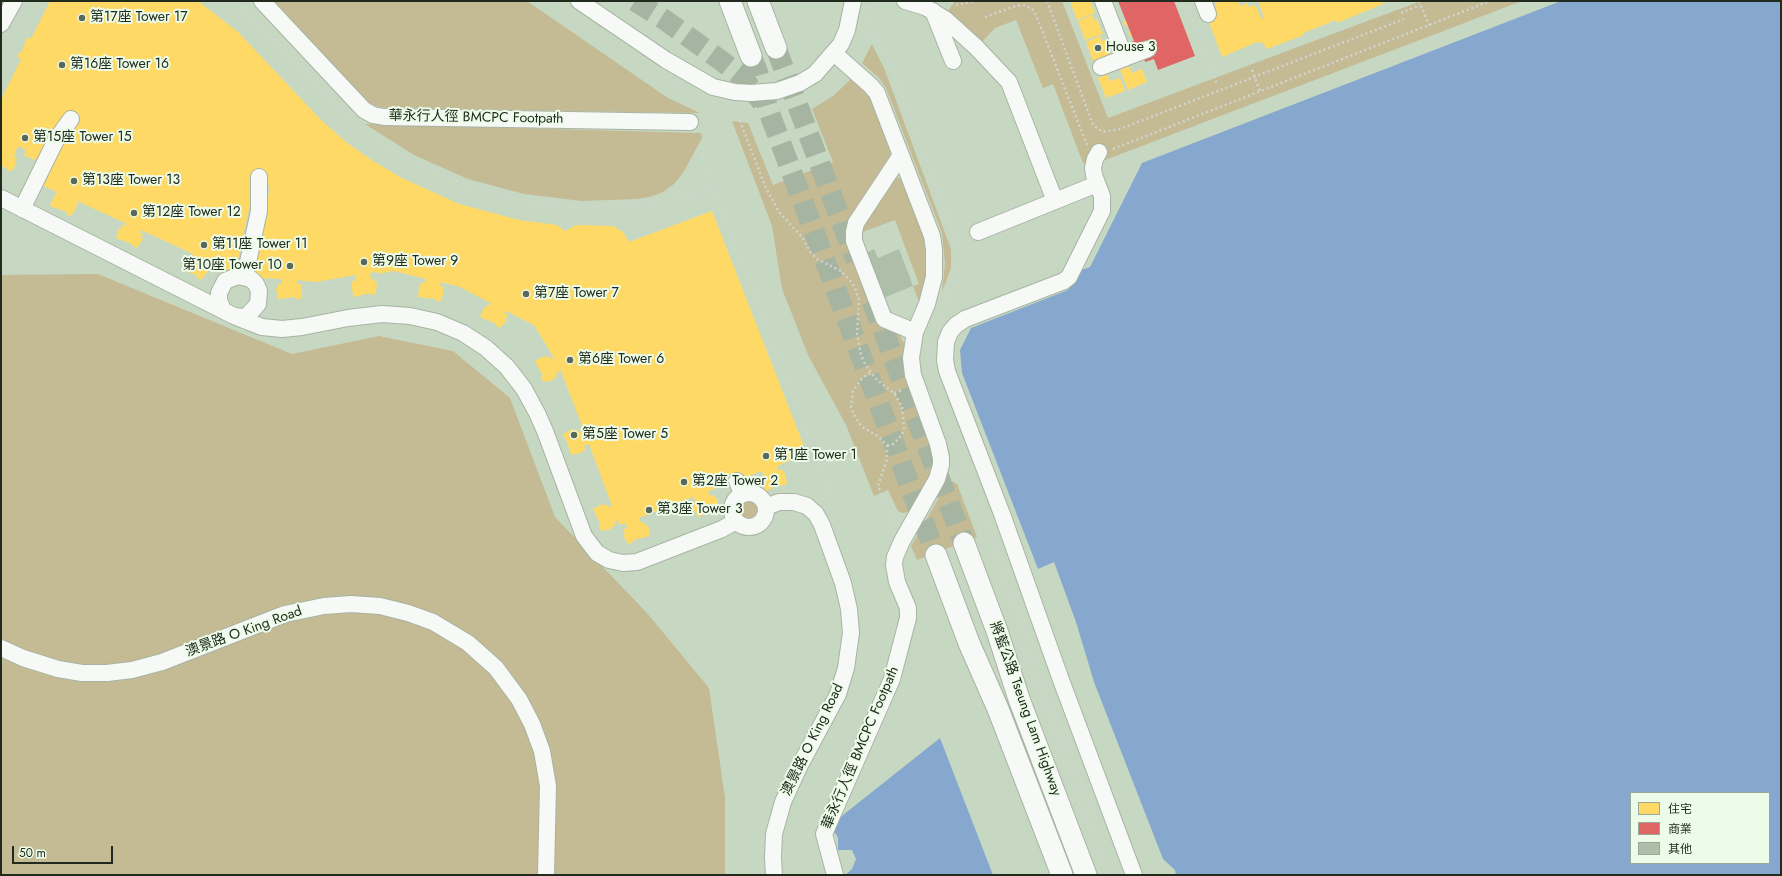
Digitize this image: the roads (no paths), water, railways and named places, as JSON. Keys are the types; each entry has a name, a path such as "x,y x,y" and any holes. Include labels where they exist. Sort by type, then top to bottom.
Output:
{"main road":[{"path":"730,1 751,56"},
{"path":"758,1 776,48"},
{"name":"將藍公路 Tseung Lam Highway","path":"964,543 997,631 1019,699 1086,875"},
{"name":"將藍公路 Tseung Lam Highway","path":"936,555 969,643 998,708 1062,875"}],"street":[{"path":"1,24 14,1"},
{"name":"華永行人徑 BMCPC Footpath","path":"262,1 364,110 373,115 384,118 690,122"},
{"path":"573,5 713,87 735,92 767,92 777,91 800,83 815,74 840,44 847,30 853,1"},
{"path":"905,1 933,11 945,19 976,47 1009,82 1055,201"},
{"path":"1103,1 1125,58"},
{"path":"933,11 952,61"},
{"path":"1102,67 1148,49"},
{"name":"華永行人徑 BMCPC Footpath","path":"834,53 871,86 877,94 932,236 935,263 931,291 915,332 911,349 911,366 916,385 940,451 941,465 937,479 900,544 895,557 895,574 908,608 908,618 892,679 824,834 835,875"},
{"path":"22,209 56,140 71,119"},
{"path":"1099,152 1095,159 1093,168 1102,196 1102,210 1069,277 1064,281 965,319 956,325 950,332 946,342 945,360 947,371 1002,514 1060,680 1134,875"},
{"path":"901,155 856,223 854,241 884,319 915,332"},
{"path":"245,276 258,211 259,177"},
{"path":"978,232 1097,184"},
{"path":"1,198 228,313 262,327 282,329 382,314 410,316 444,325 463,333 486,348 507,367 524,389 542,425 584,536 597,553 609,560 623,563 636,562 722,529 736,521"},
{"path":"245,276 256,284 259,291 258,304 248,315 242,317 228,313 219,300 221,287 231,277 245,276"},
{"path":"740,487 748,493 757,495 761,498 766,507 764,518 756,525 746,526 736,521 732,506 740,487"},
{"name":"澳景路 O King Road","path":"766,507 779,502 794,502 807,506 816,514 822,525 846,596 851,621 850,644 846,668 838,694 782,802 774,834 774,875"},
{"name":"澳景路 O King Road","path":"1,648 23,658 52,668 70,672 107,673 132,670 162,662 285,614 324,606 351,604 380,606 408,613 433,622 468,643 496,668 519,699 532,724 542,751 548,786 546,875"}],"water":[{"path":"1561,1 1781,1 1781,875 1176,875 1175,870 1163,859 1094,682 1076,622 1054,562 1038,569 962,373 960,350 971,328 1068,290 1078,271 1090,267 1142,163"},
{"path":"940,738 993,875 845,875 852,869 856,859 852,850 838,850 838,838 832,831 838,819"}],"tunnel":[{"path":"635,1 665,20 742,77 762,102"},
{"path":"776,48 856,260"},
{"path":"751,56 758,73 769,112 936,555"},
{"path":"872,301 964,543"}],"place":[{"name":"第17座 Tower 17","path":"82,18"},
{"name":"House 3","path":"1098,48"},
{"name":"第16座 Tower 16","path":"62,65"},
{"name":"第15座 Tower 15","path":"25,138"},
{"name":"第13座 Tower 13","path":"74,181"},
{"name":"第12座 Tower 12","path":"134,213"},
{"name":"第11座 Tower 11","path":"204,245"},
{"name":"第9座 Tower 9","path":"364,262"},
{"name":"第10座 Tower 10","path":"290,266"},
{"name":"第7座 Tower 7","path":"526,294"},
{"name":"第6座 Tower 6","path":"570,360"},
{"name":"第5座 Tower 5","path":"574,435"},
{"name":"第1座 Tower 1","path":"766,456"},
{"name":"第2座 Tower 2","path":"684,482"},
{"name":"第3座 Tower 3","path":"649,510"}]}
